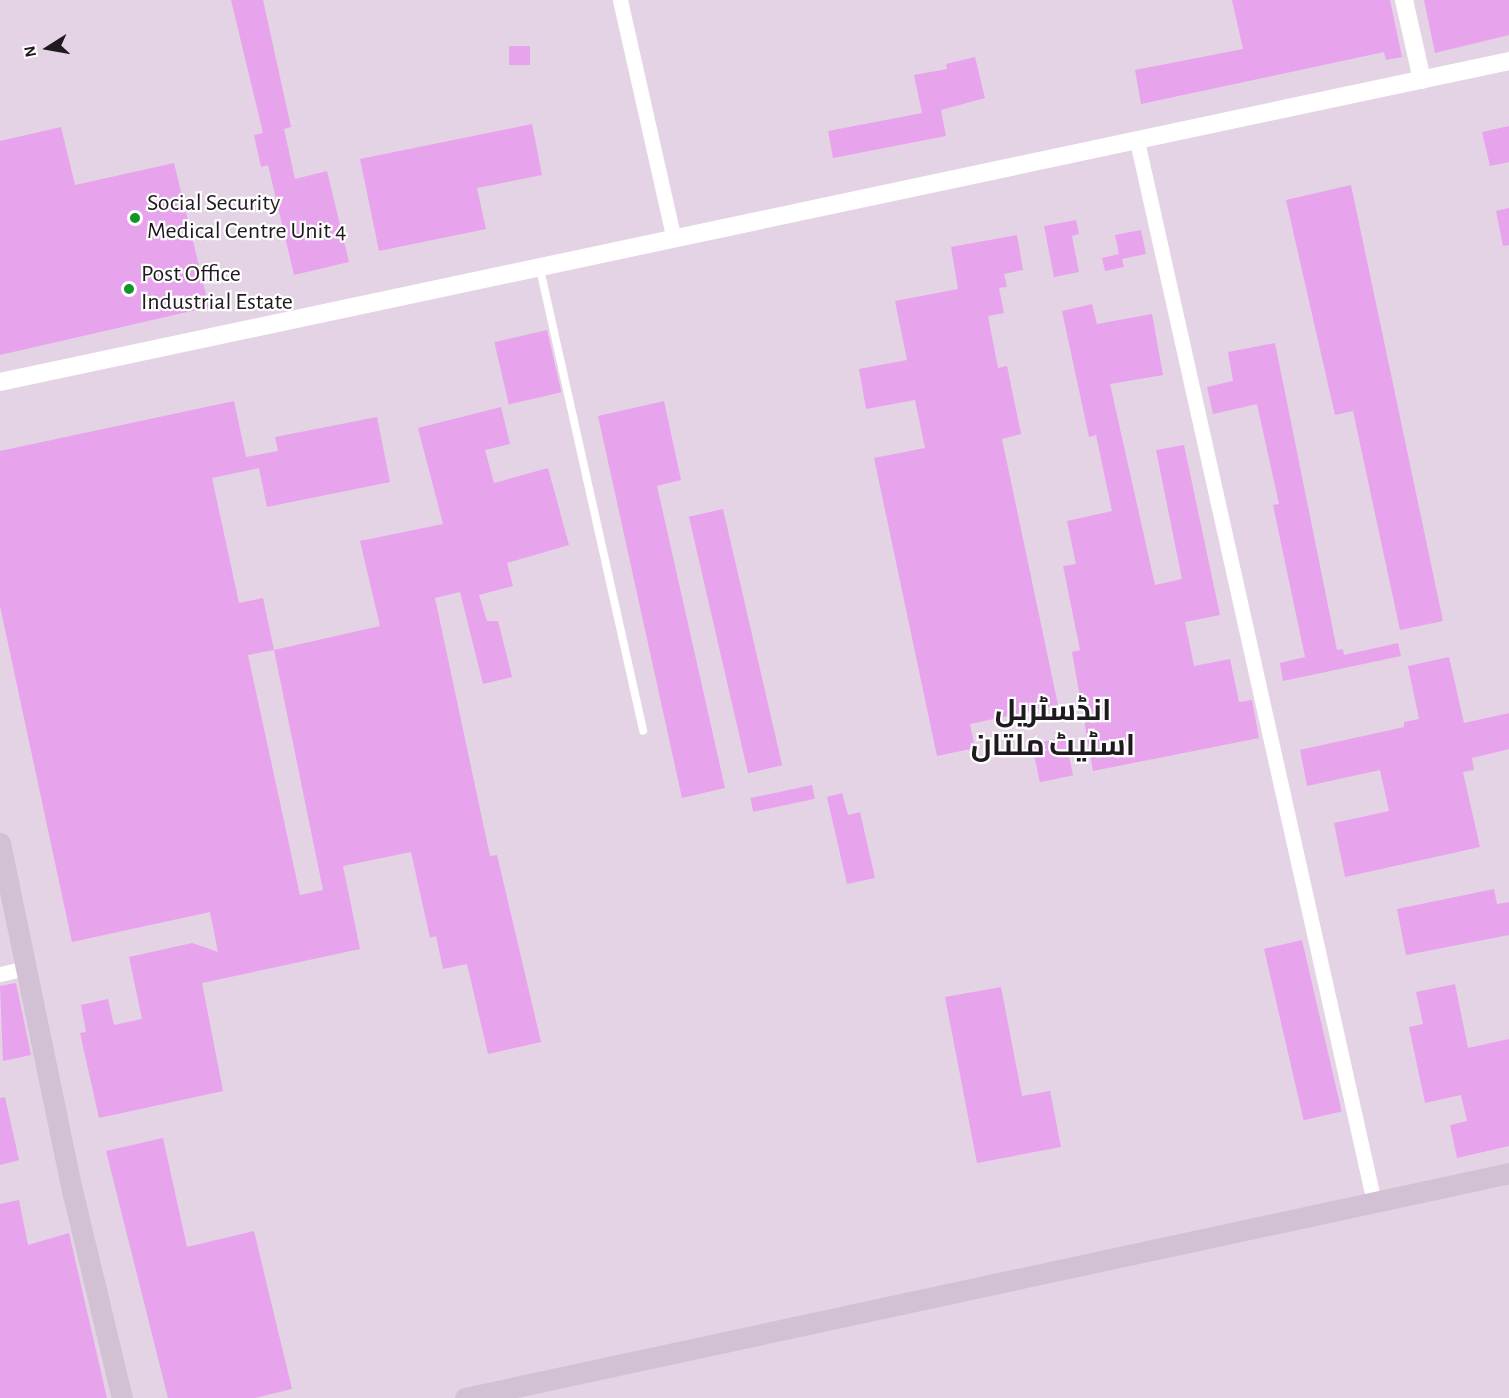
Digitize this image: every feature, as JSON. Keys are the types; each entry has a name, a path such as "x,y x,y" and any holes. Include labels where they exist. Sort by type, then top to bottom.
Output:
{"main road":[{"path":"0,843 73,1194 122,1398"},
{"path":"465,1398 1509,1173"}],"street":[{"path":"620,0 674,239"},
{"path":"1404,0 1422,80"},
{"path":"0,382 540,269 1509,61"},
{"path":"1137,141 1374,1202"},
{"path":"0,974 26,968"}],"lane":[{"path":"540,269 643,731"}],"shaded area":[{"path":"0,0 1509,0 1509,1398 0,1398"}],"building":[{"path":"231,0 263,0 291,127 284,129 295,179 327,171 349,262 294,275 268,165 261,167 254,135 263,133"},
{"path":"1232,0 1390,0 1402,57 1386,60 1384,52 1141,104 1135,70 1243,49"},
{"path":"1424,0 1509,0 1509,35 1435,53"},
{"path":"509,46 530,46 530,65 509,65"},
{"path":"975,57 985,98 941,110 946,136 833,158 828,131 922,113 914,75 947,69 946,64"},
{"path":"532,124 542,175 477,188 486,229 379,251 360,159"},
{"path":"1509,126 1509,162 1490,166 1482,132"},
{"path":"61,127 75,185 174,163 209,307 0,355 0,141"},
{"path":"1351,185 1443,621 1400,630 1353,411 1335,415 1286,200"},
{"path":"1509,208 1509,245 1503,246 1496,211"},
{"path":"1076,220 1079,234 1072,236 1079,272 1054,277 1044,226"},
{"path":"1141,230 1146,254 1122,259 1124,267 1105,271 1102,258 1119,254 1115,235"},
{"path":"1017,235 1023,270 1004,274 1007,287 999,288 1004,313 988,316 998,368 1007,366 1021,434 1002,439 1058,705 970,724 975,748 937,756 874,458 925,448 915,400 866,409 859,369 907,360 895,301 958,289 951,247"},
{"path":"1092,304 1097,324 1152,314 1163,375 1110,384 1155,585 1182,579 1156,450 1184,445 1220,615 1185,622 1194,666 1230,659 1239,702 1252,700 1259,738 1093,771 1072,652 1080,650 1063,566 1076,564 1067,521 1112,511 1096,435 1089,437 1062,311"},
{"path":"547,330 561,392 509,405 494,342"},
{"path":"1275,343 1337,650 1343,649 1344,655 1398,643 1401,656 1283,681 1280,663 1305,657 1273,505 1279,504 1257,404 1213,414 1207,387 1233,381 1228,352"},
{"path":"234,401 246,457 278,451 275,437 377,417 390,482 267,507 259,468 212,478 239,603 263,598 274,650 380,626 360,541 443,524 418,428 501,407 510,444 485,450 494,483 548,468 569,545 507,563 513,586 479,595 487,621 498,621 512,677 483,684 460,592 435,598 490,856 497,855 541,1042 488,1054 467,964 443,969 436,936 430,938 411,852 343,866 360,949 202,983 223,1091 99,1118 80,1033 86,1032 81,1005 108,999 114,1025 142,1019 129,957 192,943 218,952 210,912 72,942 0,606 0,451","holes":["274,650 323,890 300,895 248,655"]},
{"path":"664,401 681,480 657,486 725,788 682,798 598,416"},
{"path":"723,509 782,765 748,773 689,517"},
{"path":"1449,657 1464,723 1509,713 1509,749 1472,758 1474,770 1463,772 1480,847 1345,877 1334,823 1389,811 1380,770 1307,786 1300,750 1404,727 1404,722 1419,719 1408,666"},
{"path":"1065,737 1073,775 1040,782 1032,744"},
{"path":"812,785 815,799 753,812 750,798"},
{"path":"842,793 848,815 860,812 875,878 847,884 827,797"},
{"path":"1494,889 1497,904 1509,902 1509,935 1406,955 1397,909"},
{"path":"1302,940 1342,1111 1304,1120 1264,949"},
{"path":"16,983 31,1055 3,1061 0,986"},
{"path":"1455,984 1468,1048 1509,1039 1509,1146 1457,1158 1450,1125 1467,1121 1461,1095 1425,1103 1409,1027 1423,1024 1416,992"},
{"path":"1001,987 1022,1096 1050,1091 1061,1147 977,1163 945,997"},
{"path":"5,1097 19,1160 0,1165 0,1098"},
{"path":"163,1138 187,1247 254,1231 292,1389 255,1398 168,1398 106,1151"},
{"path":"19,1200 28,1245 69,1233 107,1398 0,1398 0,1204"}],"place":[{"name":"Social Security Medical Centre Unit 4","path":"135,218"},
{"name":"Post Office Industrial Estate","path":"129,289"}],"district":[{"name":"انڈسٹریل اسٹیٹ ملتان","path":"1053,728"}]}
